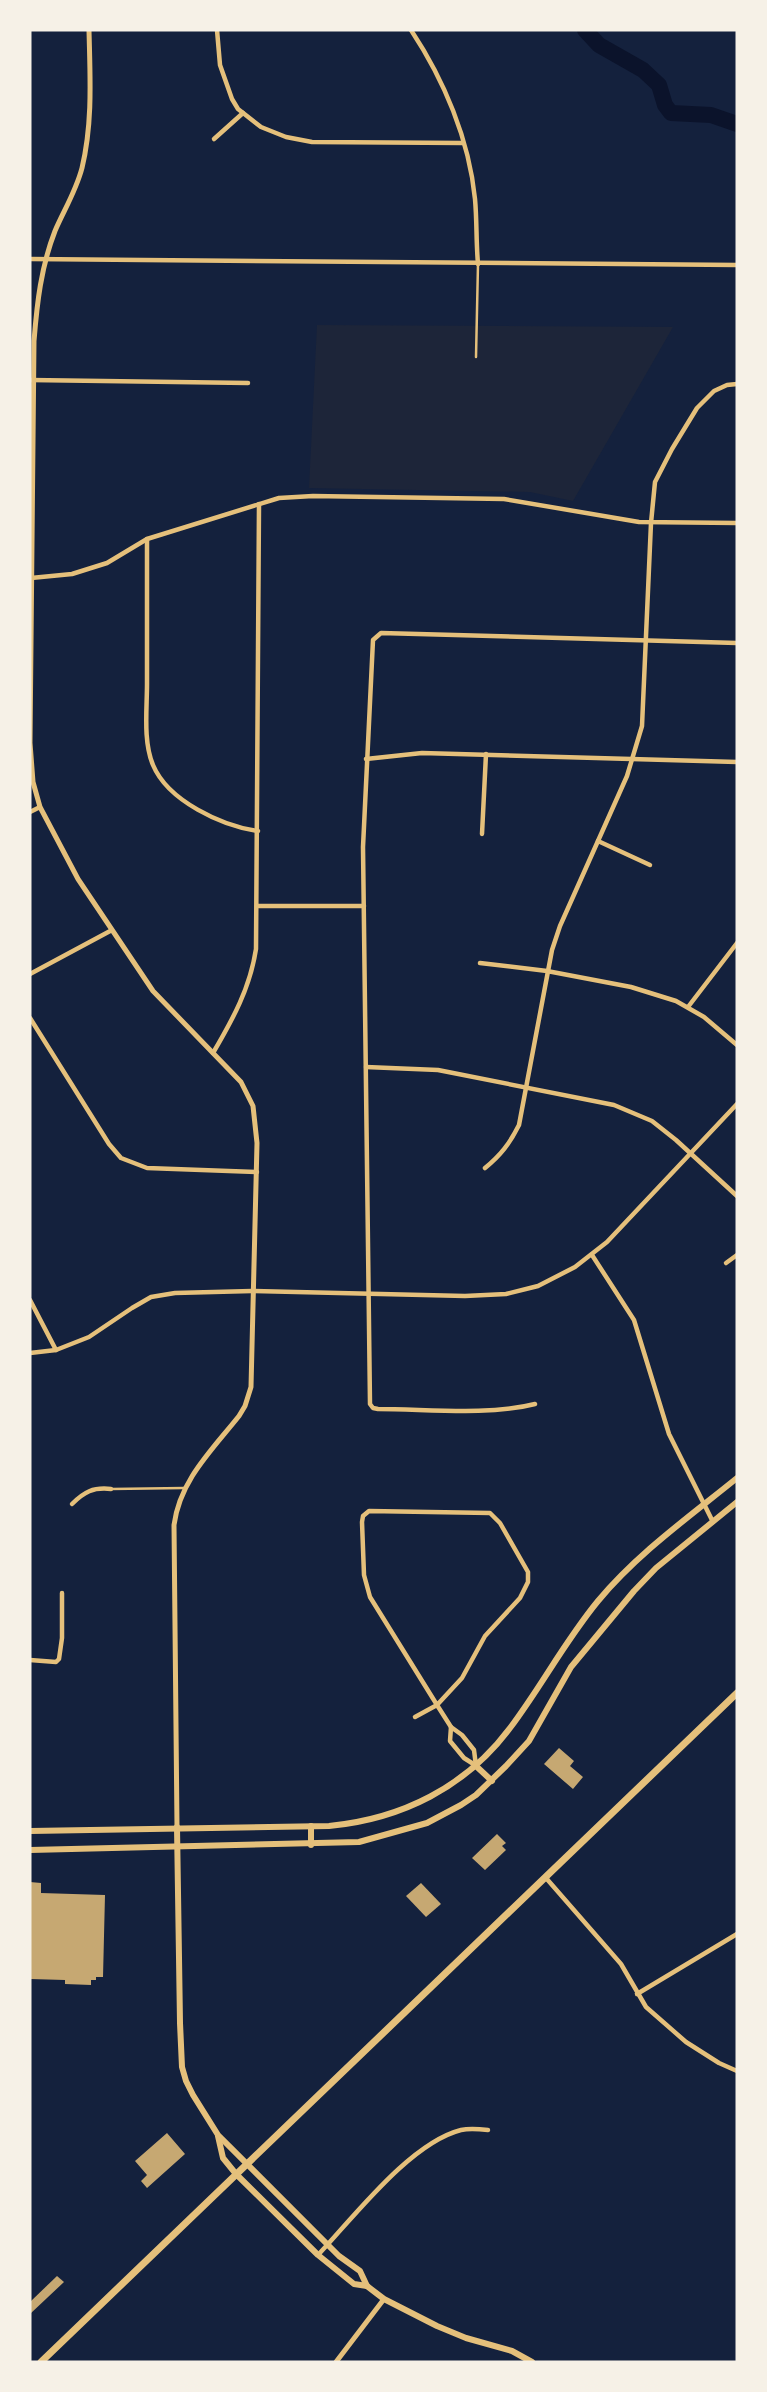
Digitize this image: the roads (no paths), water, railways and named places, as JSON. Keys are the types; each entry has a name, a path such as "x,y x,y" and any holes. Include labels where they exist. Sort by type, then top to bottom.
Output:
{"main road":[{"path":"30,1831 311,1826 362,1822 390,1815 424,1800 476,1766 510,1728 567,1642 598,1601 644,1552 737,1478"},
{"path":"30,1850 359,1842 427,1823 461,1805 492,1781 529,1741 572,1667 634,1591 656,1568 737,1502"},
{"path":"41,2362 737,1693"},
{"path":"476,1766 492,1781"},
{"path":"311,1826 311,1845"},
{"path":"177,1827 183,2067 193,2095 218,2135 328,2245 360,2271 367,2287"},
{"path":"218,2135 223,2158 236,2174 318,2255 354,2284 367,2287 437,2326 466,2338 512,2351 532,2362"}],"street":[{"path":"89,30 89,137 74,193 56,229 45,260 38,293 32,380 30,743 33,782 40,807 78,879 153,991 233,1072 248,1093 256,1120 251,1387 246,1406 184,1488 174,1525 177,1827"},
{"path":"216,30 220,65 232,99 243,113 261,127 286,137 312,142 463,143"},
{"path":"411,30 445,89 463,143 475,198 478,264"},
{"path":"214,139 243,113"},
{"path":"30,259 737,265"},
{"path":"32,380 248,383"},
{"path":"485,1168 501,1154 519,1125 547,971 560,926 634,759 642,726 655,482 671,449 697,408 714,391 737,384"},
{"path":"31,578 72,574 107,563 147,539 279,498 313,496 504,499 651,523 737,523"},
{"path":"212,1053 231,1022 252,971 256,949 259,504"},
{"path":"147,539 147,726 152,764 168,786 202,813 239,828 258,831"},
{"path":"535,1404 502,1409 373,1408 369,1401 363,847 371,647 376,636 381,633 737,643"},
{"path":"366,759 422,753 737,762"},
{"path":"482,834 486,754"},
{"path":"30,811 40,807"},
{"path":"598,841 650,865"},
{"path":"257,906 364,906"},
{"path":"30,974 112,930"},
{"path":"688,1007 737,943"},
{"path":"480,963 547,971 631,988 688,1007 737,1045"},
{"path":"30,1018 109,1144 121,1158 147,1168 257,1172"},
{"path":"366,1067 438,1070 614,1105 642,1116 660,1127 737,1196"},
{"path":"30,1353 57,1350 89,1337 151,1297 175,1293 208,1290 465,1296 506,1294 538,1286 553,1280 592,1255 737,1104"},
{"path":"592,1255 634,1320 669,1434 712,1522"},
{"path":"726,1263 737,1255"},
{"path":"30,1300 57,1350"},
{"path":"72,1504 86,1491 111,1489"},
{"path":"415,1717 437,1705 462,1678 485,1636 524,1592 528,1582 528,1572 500,1523 491,1513 369,1511 363,1516 362,1522 366,1587 387,1628 437,1705 451,1727 462,1735 474,1750 476,1766"},
{"path":"30,1660 56,1662 61,1654 62,1593"},
{"path":"451,1727 450,1741 464,1758 476,1766"},
{"path":"546,1878 621,1964 646,2007 669,2029 719,2063 737,2071"},
{"path":"637,1994 737,1934"},
{"path":"318,2255 400,2169 429,2144 465,2129 488,2130"},
{"path":"336,2362 384,2298"}],"lane":[{"path":"476,356 478,264"},
{"path":"111,1489 184,1488"}],"waterway":[{"path":"585,30 599,45 643,70 659,85 665,105 671,113 711,115 737,124"}]}
